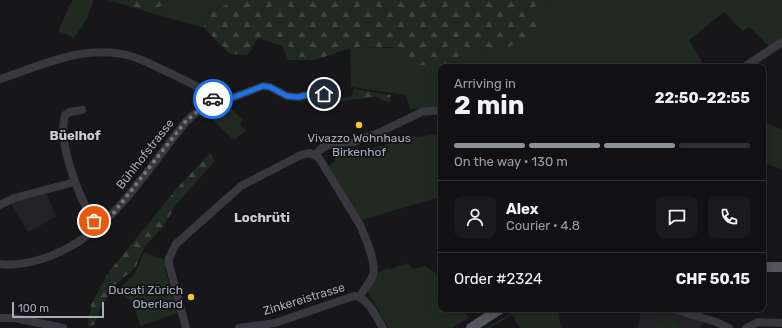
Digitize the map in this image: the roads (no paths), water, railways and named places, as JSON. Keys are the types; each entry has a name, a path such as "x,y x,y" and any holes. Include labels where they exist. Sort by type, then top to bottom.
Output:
{"main road":[{"path":"766,267 782,267"},
{"path":"471,328 495,312"}],"street":[{"path":"749,64 782,42"},
{"path":"0,79 88,52 114,53 135,57 156,66 203,90 211,95 212,100 229,99 263,86 270,87 287,96 298,97 316,93 335,93"},
{"name":"Bühlhofstrasse","path":"0,264 24,264 55,254 85,238 120,206 186,121 212,100"},
{"path":"82,110 70,112 65,115 66,144 75,182 86,207 98,227"},
{"path":"316,155 322,148 333,143 354,142 378,133 422,112 438,110"},
{"path":"186,328 169,264 169,258 176,244 241,186 301,155 310,153 316,155 322,162 360,225 367,242 374,265 374,272 360,297"},
{"path":"0,205 14,198 75,182"},
{"name":"Zinkereistrasse","path":"239,328 263,326 346,298 360,297 367,303 383,328"},
{"path":"684,312 716,322 729,328"},
{"path":"0,318 14,318 63,328"},
{"path":"746,328 758,322 782,322"}],"place":[{"name":"Vivazzo Wohnhaus Birkenhof","path":"359,125"},
{"name":"Ducati Zürich Oberland","path":"191,297"}],"district":[{"name":"Büelhof","path":"75,135"},
{"name":"Lochrüti","path":"262,217"}]}
